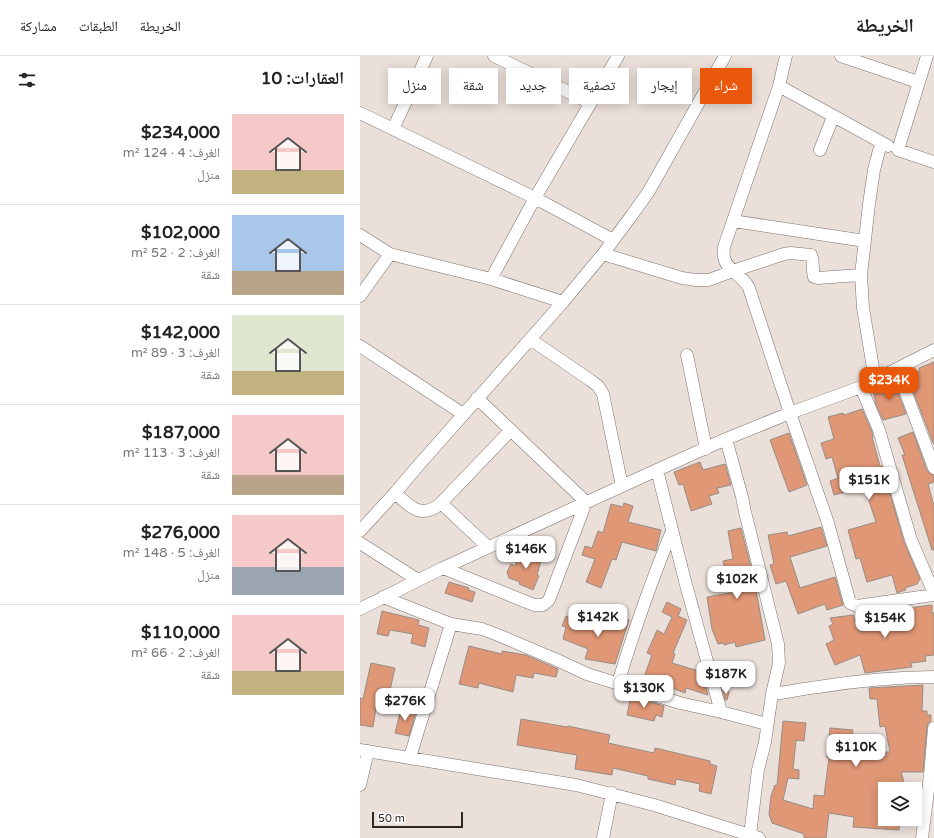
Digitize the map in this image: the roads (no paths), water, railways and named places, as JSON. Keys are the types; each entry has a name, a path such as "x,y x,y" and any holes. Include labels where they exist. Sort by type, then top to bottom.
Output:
{"street":[{"path":"393,129 427,56"},
{"path":"494,56 569,92"},
{"path":"611,68 618,56"},
{"path":"360,531 395,494 477,398 563,302 603,254 649,191 725,56"},
{"path":"786,56 779,86 724,247 724,258 728,266 747,283 749,288 830,532 850,603 857,606 934,594 911,540 879,430 861,387"},
{"path":"841,56 918,82"},
{"path":"898,150 927,56"},
{"path":"779,86 881,143 934,162"},
{"path":"491,279 535,198 590,104"},
{"path":"360,112 535,198 613,240"},
{"path":"820,150 833,117"},
{"path":"875,380 863,308 861,275 874,170 881,143"},
{"path":"733,221 865,241"},
{"path":"360,236 390,254 491,279 563,302"},
{"path":"360,296 390,254"},
{"path":"603,254 682,278 696,280 709,280 733,270 784,254 809,254 813,258 814,277 861,275"},
{"path":"530,339 598,386 603,394 622,486"},
{"path":"360,346 463,414"},
{"path":"360,609 443,568 656,470 790,413 861,387 934,350"},
{"path":"687,356 706,449"},
{"path":"897,369 931,448 934,468"},
{"path":"477,398 586,502"},
{"path":"395,494 413,509 419,511 431,511 441,504 511,430"},
{"path":"360,785 364,751 410,757 576,785 612,793 754,836 758,770 765,742 772,694 779,663 778,644 742,496 726,439"},
{"path":"656,470 721,712"},
{"path":"443,568 534,605 543,605 549,600 586,502"},
{"path":"441,504 488,547"},
{"path":"618,683 644,602 672,531"},
{"path":"360,543 418,580"},
{"path":"383,597 451,624 482,629 587,674 618,683 635,690 680,703 767,724"},
{"path":"410,757 451,624"},
{"path":"772,694 817,687 891,679 934,677"},
{"path":"922,838 932,775 934,728"},
{"path":"603,838 612,793"}]}
